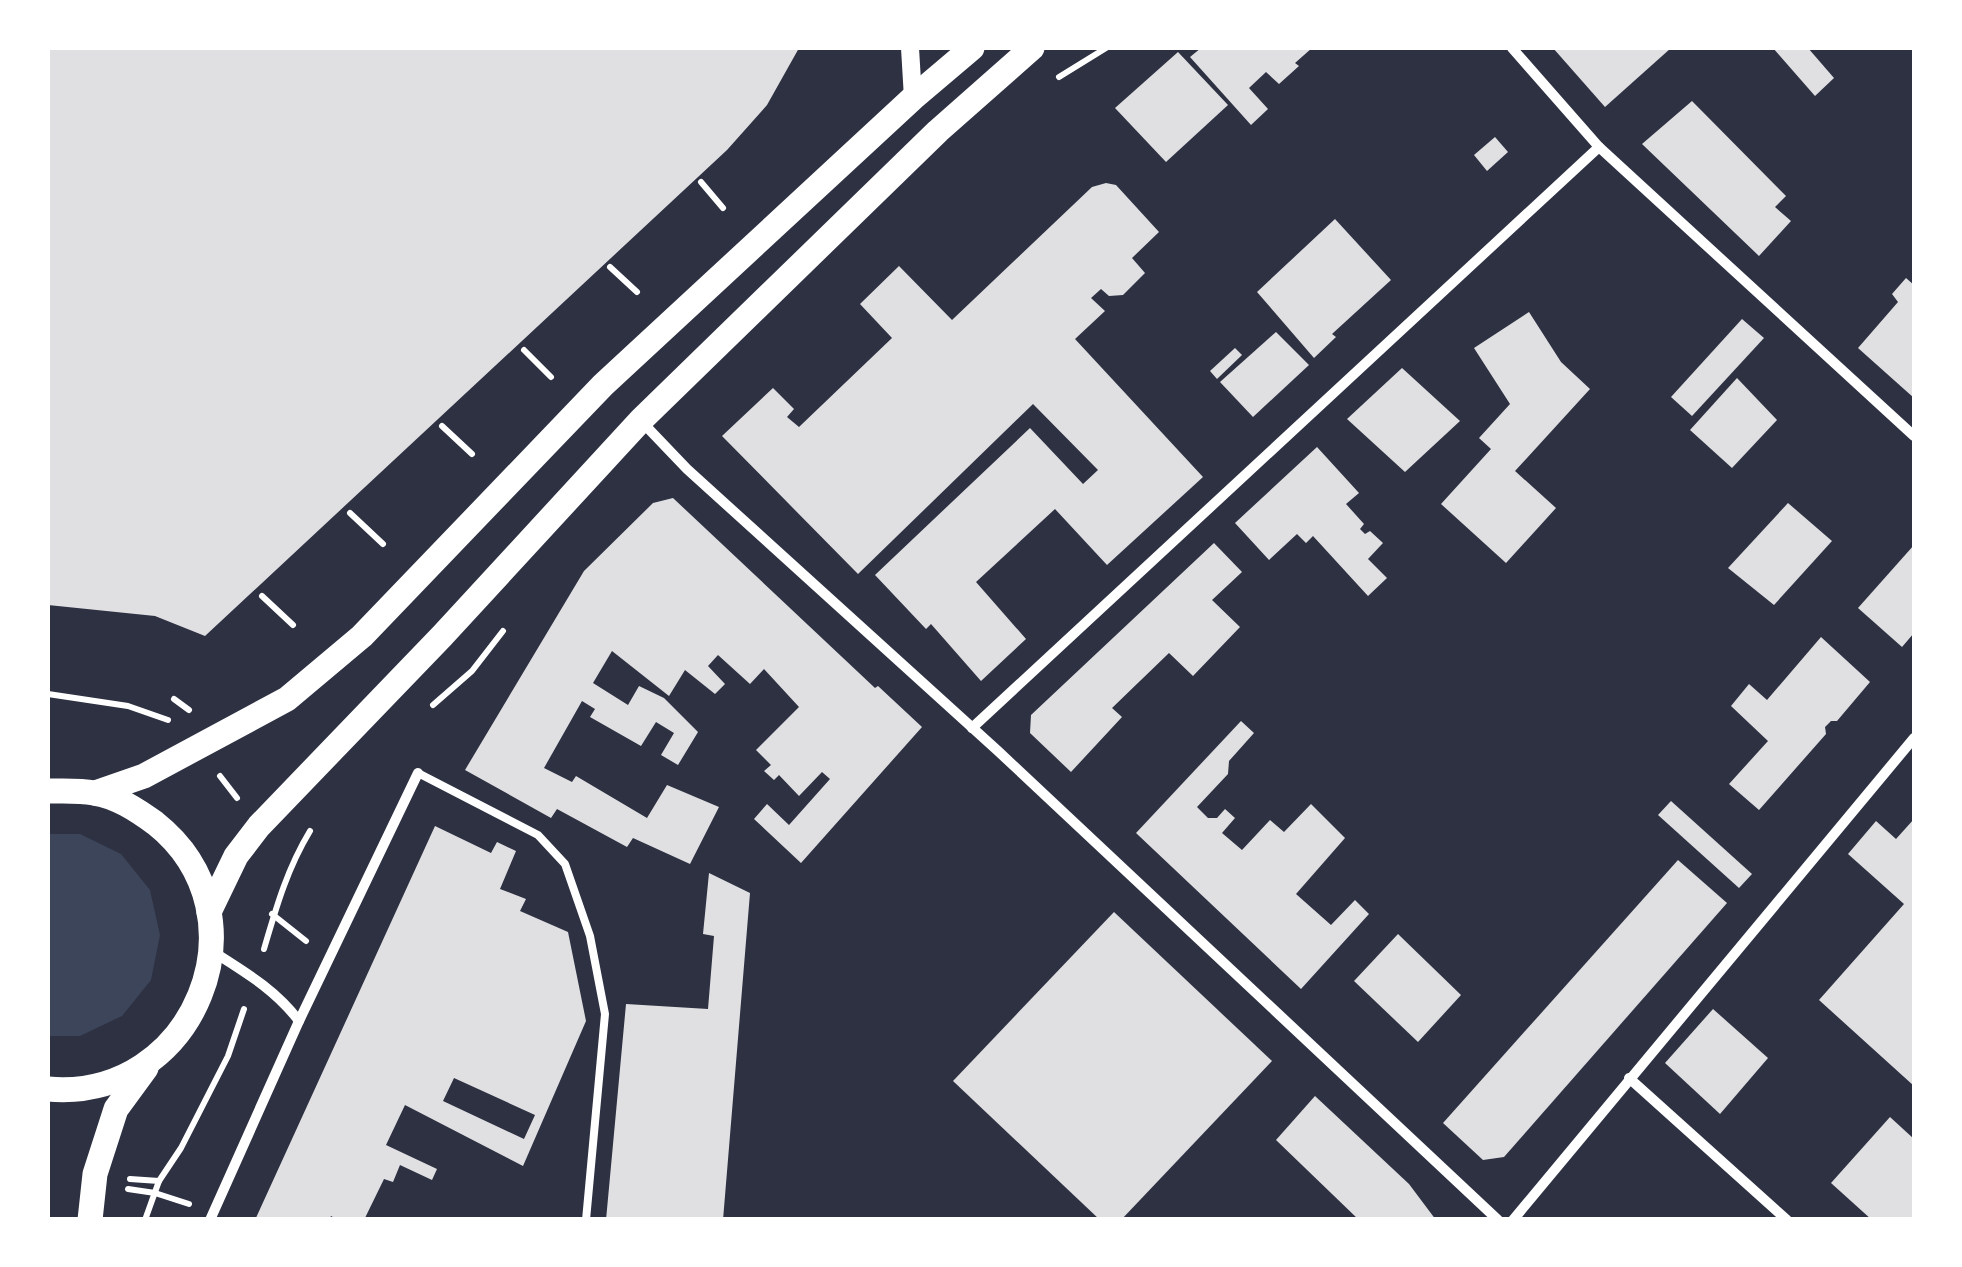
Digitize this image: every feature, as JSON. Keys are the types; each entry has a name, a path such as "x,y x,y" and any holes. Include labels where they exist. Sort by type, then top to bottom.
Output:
{"main road":[{"path":"95,792 144,776 287,699 362,636 603,385 972,48"},
{"path":"209,912 236,856 259,826 442,636 640,420 938,131 1032,48"},
{"path":"48,790 95,792 136,808 170,835 195,871 209,912 212,950 206,983 192,1014 173,1041 149,1064 116,1109 94,1185 90,1220"},
{"path":"48,1089 68,1091 110,1083 149,1064"}],"street":[{"path":"910,48 913,98"},
{"path":"1512,48 1599,147 1914,436"},
{"path":"972,728 1599,147"},
{"path":"640,420 687,469 972,728 1498,1220"},
{"path":"1514,1220 1914,738"},
{"path":"212,1216 418,773"},
{"path":"212,950 256,977 286,1003 300,1022"},
{"path":"1629,1078 1787,1220"}],"lane":[{"path":"418,773 538,834 565,864 590,936 606,1014 586,1220"}],"path":[{"path":"701,182 723,208"},
{"path":"610,267 637,292"},
{"path":"524,350 551,376"},
{"path":"442,426 472,454"},
{"path":"350,513 383,544"},
{"path":"262,596 292,625"},
{"path":"48,694 76,696 164,717 200,748 259,826"},
{"path":"145,1220 155,1192 228,1056 256,977 272,914 296,854"},
{"path":"94,1185 155,1192 212,1216"}],"shaded area":[{"path":"48,834 80,834 121,854 150,890 160,935 151,980 122,1016 80,1036 48,1036"}],"building":[{"path":"48,48 799,48 767,105 727,150 205,636 155,616 48,605"},
{"path":"1201,48 1312,48 1279,84 1266,72 1249,88 1268,109 1251,125 1190,57"},
{"path":"1553,48 1671,48 1605,107"},
{"path":"1773,48 1808,48 1834,78 1815,96"},
{"path":"1178,52 1228,105 1166,162 1115,108"},
{"path":"1692,101 1786,196 1775,207 1791,221 1759,256 1642,144"},
{"path":"1495,137 1508,152 1487,171 1474,155"},
{"path":"1116,185 1159,232 1132,258 1145,273 1123,295 1109,296 1101,289 1091,298 1105,311 1075,339 1203,477 1107,565 1055,509 976,582 1026,639 981,681 931,624 926,629 875,575 1030,428 1083,484 1098,470 1033,404 858,574 722,436 773,388 794,409 787,417 799,427 892,338 860,304 899,266 952,320 1092,187"},
{"path":"1335,219 1391,280 1332,334 1336,337 1314,358 1257,292"},
{"path":"1906,278 1914,285 1914,398 1858,348 1898,302 1892,294"},
{"path":"1529,312 1561,362 1590,389 1515,471 1556,508 1506,563 1441,504 1491,449 1479,438 1510,404 1474,348"},
{"path":"1742,319 1764,338 1692,416 1671,397"},
{"path":"1276,332 1309,365 1253,417 1220,382"},
{"path":"1235,348 1242,355 1217,379 1210,371"},
{"path":"1402,368 1460,421 1405,472 1347,419"},
{"path":"1737,378 1777,420 1732,468 1690,430"},
{"path":"1317,447 1359,493 1346,504 1364,524 1360,529 1365,534 1370,531 1383,543 1368,559 1387,578 1368,596 1313,536 1306,543 1297,534 1269,560 1235,523"},
{"path":"673,498 875,688 878,686 922,727 801,863 754,819 767,804 789,825 830,779 822,772 799,796 779,775 774,780 764,771 771,765 756,750 799,707 764,669 750,684 718,655 708,666 725,684 715,694 685,670 669,696 612,651 593,683 628,705 639,686 664,698 698,732 678,765 661,755 674,733 656,722 641,746 590,717 595,709 582,701 544,768 572,782 576,776 647,818 667,785 719,807 690,864 633,838 627,847 557,809 551,818 465,770 584,571 653,503"},
{"path":"1788,503 1832,541 1774,605 1728,568"},
{"path":"1214,543 1242,572 1212,600 1240,627 1193,676 1169,653 1112,708 1122,717 1071,772 1030,733 1031,715"},
{"path":"1914,545 1914,633 1902,647 1858,608"},
{"path":"1821,637 1870,682 1837,721 1825,727 1826,734 1759,810 1729,784 1768,741 1731,706 1749,684 1767,700"},
{"path":"1241,721 1254,733 1229,761 1228,774 1197,807 1208,818 1217,818 1225,809 1235,818 1222,833 1242,850 1270,820 1284,832 1311,804 1345,838 1296,894 1331,925 1355,900 1369,914 1301,989 1136,833"},
{"path":"1671,801 1752,874 1739,888 1658,815"},
{"path":"1914,819 1914,1086 1819,1000 1904,904 1848,854 1876,821 1896,839"},
{"path":"435,826 491,853 497,842 516,851 500,889 526,899 520,911 568,932 586,1021 523,1166 405,1105 386,1145 437,1169 432,1180 400,1165 393,1182 384,1179 364,1220 338,1220 331,1216 329,1220 255,1220","holes":["454,1078 535,1115 524,1139 443,1101"]},
{"path":"1678,860 1727,903 1504,1157 1483,1160 1443,1123"},
{"path":"709,873 750,893 723,1220 606,1220 626,1004 708,1009 714,936 703,934"},
{"path":"1114,912 1272,1061 1121,1220 1100,1220 953,1081"},
{"path":"1398,934 1461,995 1418,1042 1354,981"},
{"path":"1713,1009 1768,1058 1720,1114 1665,1063"},
{"path":"1315,1096 1409,1184 1436,1220 1359,1220 1276,1140"},
{"path":"1890,1117 1914,1139 1914,1220 1872,1220 1831,1183"}]}
